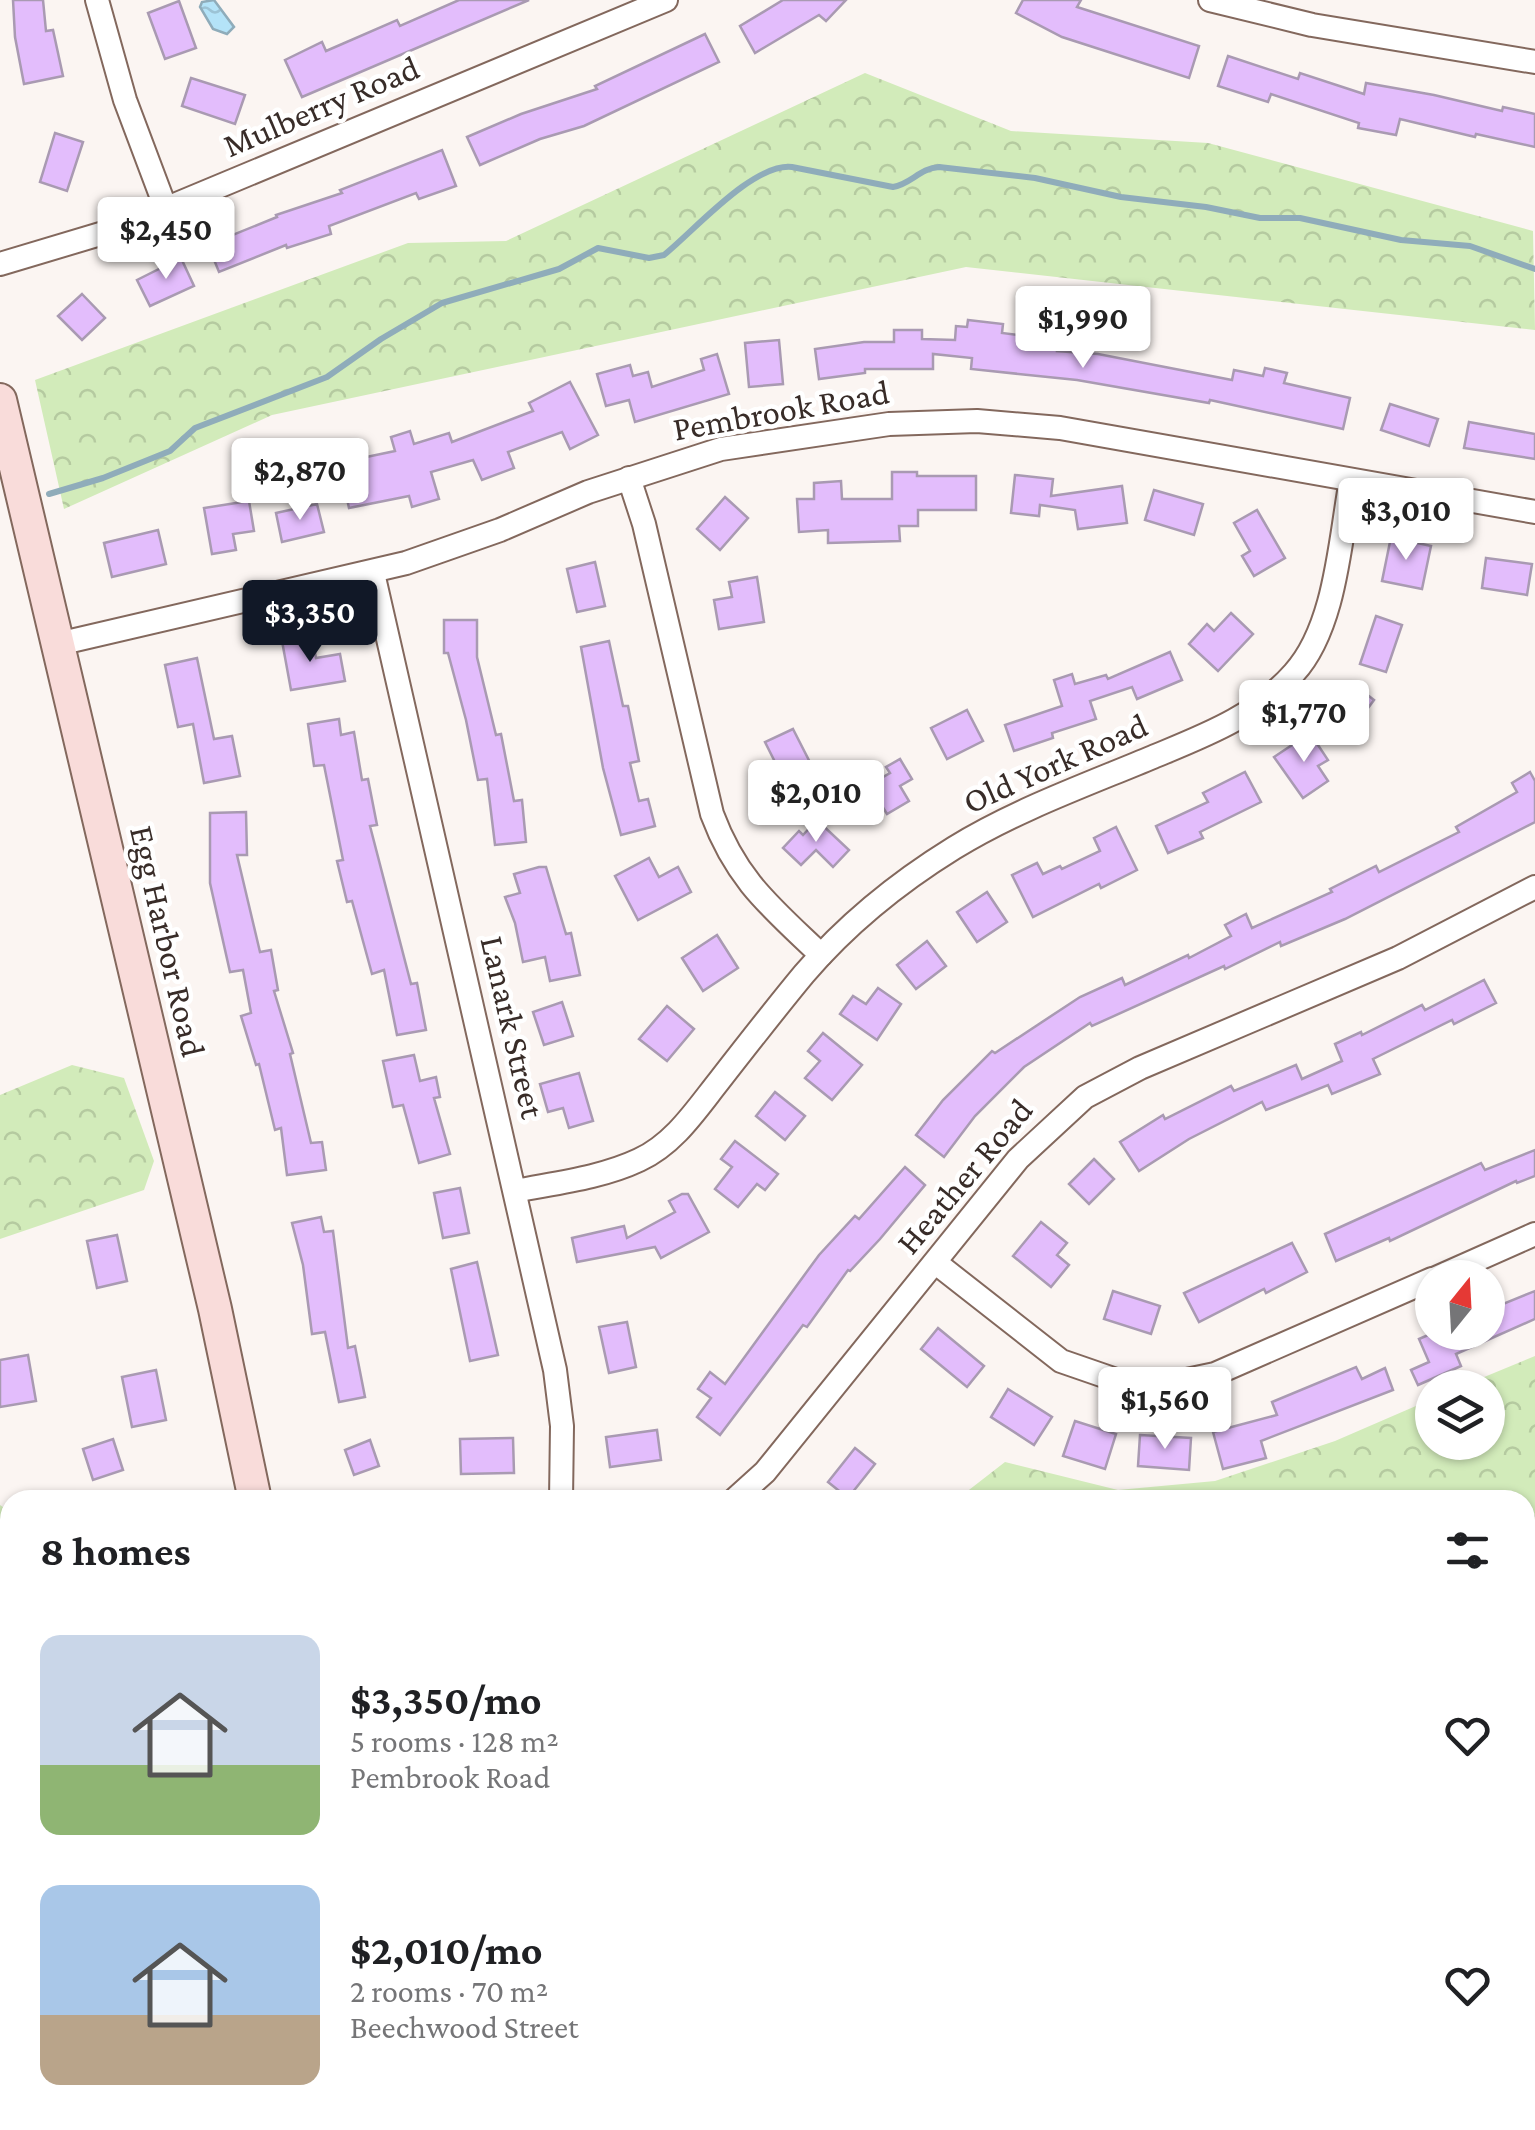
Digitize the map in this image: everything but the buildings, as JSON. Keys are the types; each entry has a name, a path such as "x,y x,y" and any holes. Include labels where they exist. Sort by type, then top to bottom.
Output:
{"main road":[{"name":"Egg Harbor Road","path":"0,400 216,1309 253,1490"}],"street":[{"path":"98,0 125,100 166,209"},
{"name":"Mulberry Road","path":"0,264 117,230 666,0"},
{"path":"1210,0 1312,25 1535,62"},
{"name":"Pembrook Road","path":"58,644 373,572 500,530 629,478 721,449 889,424 977,422 1060,428 1535,512"},
{"path":"629,478 644,524 720,837 742,875 822,955"},
{"name":"Old York Road","path":"514,1191 596,1174 640,1160 658,1148 693,1114 822,955 886,896 985,830 1216,731 1272,696 1297,670 1319,632 1331,591 1351,480"},
{"name":"Lanark Street","path":"373,572 557,1383 562,1437 560,1490"},
{"name":"Heather Road","path":"745,1490 765,1472 1018,1159 1085,1096 1140,1068 1416,949 1535,887"},
{"path":"1475,1260 1535,1234"},
{"path":"936,1263 1062,1361 1116,1380 1158,1386 1215,1374 1415,1286"}],"green space":[{"path":"865,73 1011,131 1208,143 1533,231 1535,330 966,267 272,415 64,509 35,380 408,243 506,241"},
{"path":"72,1065 124,1078 154,1161 144,1190 0,1239 0,1095"},
{"path":"1535,1356 1535,1490 1118,1490 1215,1481 1335,1441 1415,1406 1415,1460 1505,1460 1505,1370 1501,1370"},
{"path":"1005,1462 1118,1490 969,1490"}],"water":[{"path":"214,0 234,27 227,34 213,29 200,7 202,2"}],"waterway":[{"path":"49,494 103,478 170,451 195,428 327,377 442,303 559,269 598,248 649,258 664,255 743,186 777,169 792,167 893,187 939,167 1035,178 1121,197 1260,218 1300,218 1401,240 1470,246 1535,269"}]}
